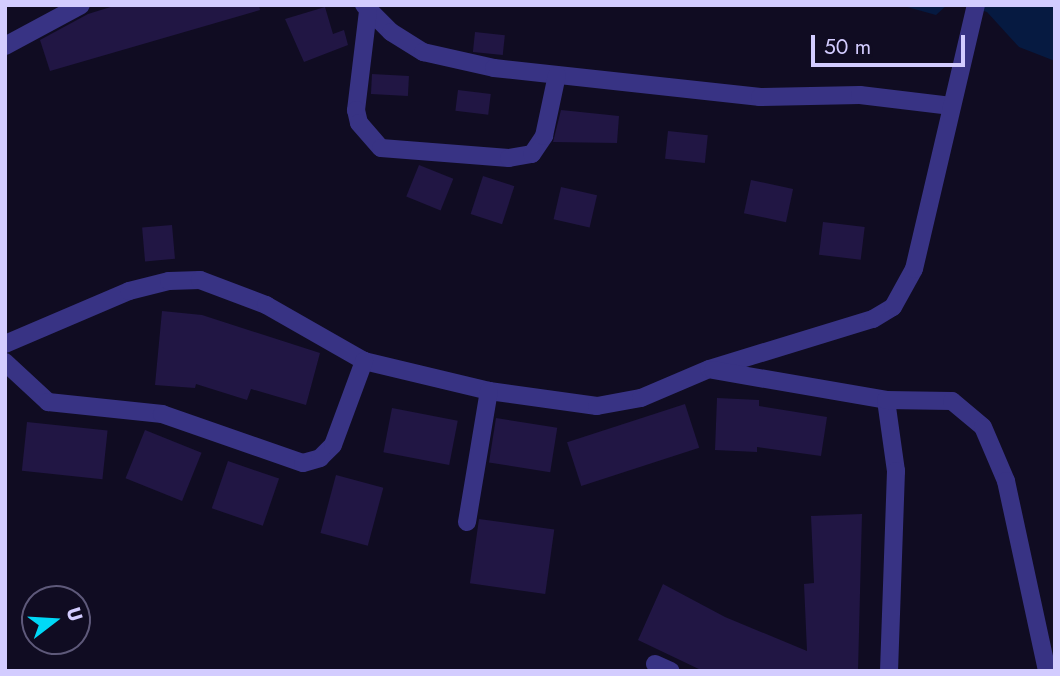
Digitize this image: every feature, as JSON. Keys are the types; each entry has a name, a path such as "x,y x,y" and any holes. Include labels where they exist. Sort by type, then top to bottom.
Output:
{"street":[{"path":"5,46 80,5"},
{"path":"5,344 118,295 184,279 218,283 266,304 364,361 489,391 575,405 618,404 709,369 873,319 894,307 914,269 976,5"},
{"path":"366,8 423,52 494,68 760,97 860,95 951,106"},
{"path":"366,8 356,110 359,123 381,148 509,158 532,154 544,136 557,75"},
{"path":"5,362 27,387 48,402 162,414 303,463 320,458 333,445 364,361"},
{"path":"709,369 886,400 952,401 983,427 1006,481 1047,671"},
{"path":"467,522 489,391"},
{"path":"886,400 895,471 889,671"}],"water":[{"path":"900,5 947,5 936,15"},
{"path":"963,5 1055,5 1055,61 1019,47 987,12"}],"building":[{"path":"117,5 259,5 260,10 50,71 40,40 88,14"},
{"path":"325,7 333,34 344,30 348,45 304,62 285,19"},
{"path":"475,32 505,35 503,55 473,52"},
{"path":"372,74 409,76 408,96 371,94"},
{"path":"458,90 491,94 488,115 455,111"},
{"path":"561,110 619,116 617,143 553,142"},
{"path":"668,131 708,135 705,163 665,159"},
{"path":"419,165 453,179 441,210 406,197"},
{"path":"483,176 514,186 502,224 471,214"},
{"path":"751,180 793,189 786,222 744,213"},
{"path":"561,187 597,195 590,227 554,219"},
{"path":"823,222 865,227 861,260 819,255"},
{"path":"172,225 175,259 145,261 142,228"},
{"path":"162,311 202,315 320,353 306,405 251,389 247,400 196,384 195,388 155,385"},
{"path":"717,398 759,400 759,406 827,417 821,456 757,447 757,452 715,450"},
{"path":"685,404 699,448 581,486 567,442"},
{"path":"392,408 458,421 449,465 383,452"},
{"path":"496,418 557,428 550,472 489,462"},
{"path":"27,422 108,430 102,479 22,471"},
{"path":"145,430 202,453 182,501 126,478"},
{"path":"228,461 279,479 263,526 212,508"},
{"path":"336,475 383,488 368,546 320,533"},
{"path":"862,514 858,671 703,671 638,640 663,584 725,617 807,651 804,584 814,583 811,516"},
{"path":"479,519 554,530 545,594 470,583"}]}
